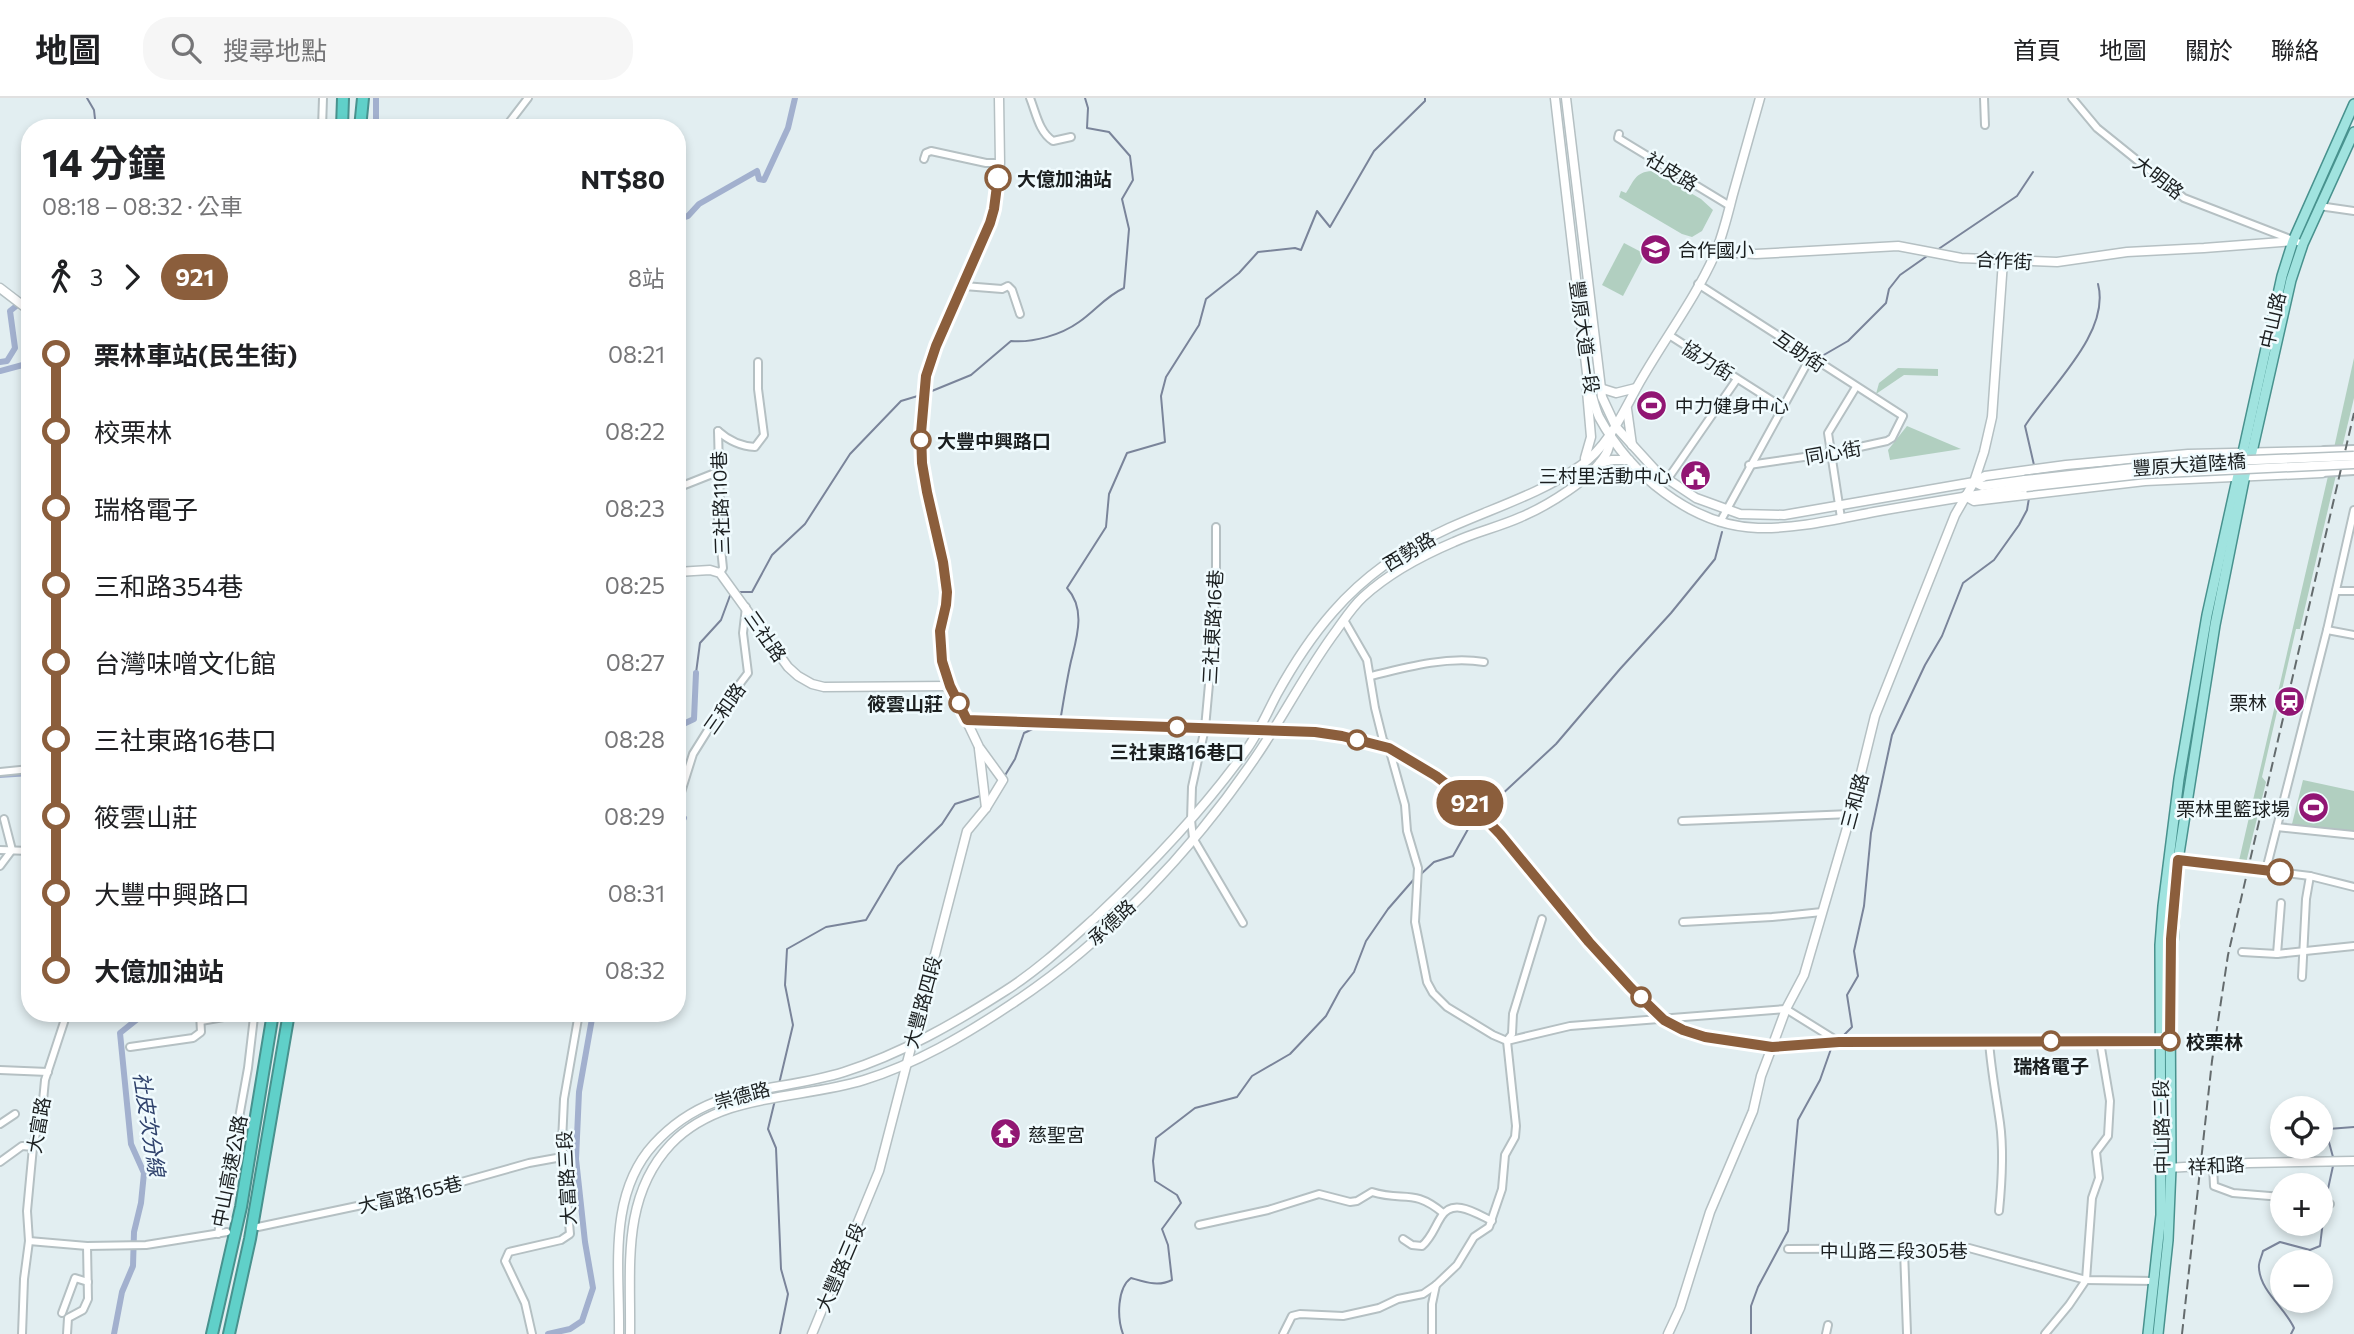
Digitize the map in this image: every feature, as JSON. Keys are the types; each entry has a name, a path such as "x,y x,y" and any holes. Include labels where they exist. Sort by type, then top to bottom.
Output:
{"highway":[{"path":"342,119 343,98"},
{"path":"357,98 358,119"},
{"path":"360,119 363,98"},
{"name":"中山高速公路","path":"212,1334 241,1208 272,1022"},
{"name":"中山高速公路","path":"229,1334 250,1239 287,1022"}],"main road":[{"name":"中山路","path":"2227,546 2266,343 2298,242 2354,104"},
{"name":"中山路","path":"2315,204 2354,132"},
{"name":"中山路三段","path":"2148,1334 2168,1240 2165,1042 2174,858 2227,546"},
{"name":"中山路三段","path":"2158,1334 2159,1281"}],"street":[{"path":"322,119 323,98"},
{"path":"512,119 528,98"},
{"name":"大豐路四段","path":"867,1201 879,1171 904,1066 967,831 986,808 1003,780 979,747 950,686 939,644 946,605 945,575 922,463 921,433 926,376 994,209 1000,163 999,98"},
{"path":"1030,98 1049,139 1053,141 1071,136"},
{"name":"豐原大道一段","path":"1555,98 1588,382 1599,417 1667,480 1696,498 1740,514 1771,516 1839,507 1974,482 1984,476 2066,465 2188,454 2247,452"},
{"name":"豐原大道一段","path":"1566,98 1600,388 1614,430 1629,460 1678,502 1720,522 1757,528 1782,527 2026,483"},
{"name":"西勢路","path":"1260,729 1302,653 1337,607 1363,582 1418,543 1518,499 1578,467 1614,430 1716,252 1760,98"},
{"path":"1984,98 1985,125"},
{"name":"大明路","path":"2072,98 2097,128 2184,198 2298,242"},
{"name":"社皮路","path":"1619,134 1618,138 1730,206"},
{"path":"924,159 926,153 931,151 986,163 1000,163"},
{"path":"2315,204 2354,211"},
{"name":"合作街","path":"1716,252 1756,254 1898,246 1961,257 2057,262 2127,252 2298,242"},
{"name":"三和路","path":"1668,1334 1710,1212 1753,1111 1761,1076 1786,1009 1804,975 1851,814 1875,716 1955,515 1974,482 1984,452 1992,418 2003,261"},
{"name":"互助街","path":"1698,285 1903,416"},
{"path":"964,286 1002,289 1008,286 1012,290 1020,314"},
{"path":"0,288 21,304"},
{"name":"協力街","path":"1668,335 1782,407"},
{"path":"1720,522 1810,358"},
{"name":"三社路110巷","path":"720,573 723,568 717,510 720,506 718,431 725,438 755,447 764,435 758,389 758,362"},
{"path":"1667,480 1737,379"},
{"path":"1578,467 1589,449 1591,437 1588,382"},
{"path":"1841,518 1828,433 1856,387"},
{"path":"1600,388 1616,393 1636,388"},
{"path":"1627,407 1633,447"},
{"name":"同心街","path":"1749,465 1832,453 1888,441 1903,416"},
{"name":"西勢路","path":"1274,730 1311,666 1358,601 1382,580 1456,540 1521,517 1577,484 1600,463 1610,446 1614,430"},
{"path":"2247,452 2354,449"},
{"path":"2322,473 2325,450"},
{"path":"2247,452 2273,455"},
{"name":"豐原大道陸橋","path":"2026,483 2178,463 2354,456"},
{"path":"1600,463 1629,460"},
{"name":"豐原大道陸橋","path":"2026,483 2142,474 2354,464"},
{"path":"686,484 720,471"},
{"path":"2241,475 2354,471"},
{"path":"2241,475 2260,472"},
{"name":"豐原大道一段","path":"1965,496 1975,501 2145,481 2241,475"},
{"name":"豐原大道一段","path":"1974,482 1982,486 2026,483"},
{"path":"2266,870 2327,630 2354,510"},
{"name":"三社東路16巷","path":"1193,834 1192,787 1205,728 1216,580 1216,527"},
{"path":"686,569 720,573"},
{"name":"三社路","path":"720,573 788,667 812,684 835,688 950,686"},
{"path":"2336,591 2354,591"},
{"name":"三和路","path":"686,776 693,754 723,706 748,673 743,633 746,607"},
{"path":"1344,620 1367,660 1383,740 1389,748 1405,805 1407,831 1418,868 1415,922 1427,982 1433,993 1447,1007 1507,1041 1570,1026 1786,1009 1839,1042"},
{"path":"2327,630 2354,635"},
{"path":"1371,676 1439,662 1484,662"},
{"path":"967,720 1315,732 1389,748 1436,776 1466,799 1500,834 1589,942 1664,1020 1705,1037 1772,1047 1839,1042 2165,1042"},
{"name":"承德路","path":"910,1045 958,1020 1027,976 1069,942 1129,886 1191,820 1260,729"},
{"name":"承德路","path":"904,1066 983,1023 1039,985 1091,942 1145,891 1231,792 1274,730"},
{"name":"大豐路四段","path":"979,747 986,808"},
{"path":"0,772 21,770"},
{"path":"1682,821 1851,814"},
{"path":"4,819 12,850"},
{"path":"2277,827 2354,835"},
{"path":"1193,834 1243,923"},
{"path":"0,850 21,850"},
{"path":"0,866 12,850"},
{"path":"2174,858 2310,876 2354,887"},
{"path":"2302,977 2306,899 2310,876"},
{"path":"2277,954 2281,903"},
{"path":"1682,922 1822,912"},
{"path":"1283,1334 1292,1315 1343,1317 1379,1308 1398,1299 1423,1294 1457,1265 1474,1237 1489,1227 1502,1189 1505,1155 1515,1137 1507,1041 1512,1034 1513,1014 1542,919"},
{"path":"2242,953 2277,954 2354,946"},
{"name":"大富路","path":"22,1334 24,1279 29,1241 27,1211 33,1147 48,1072 64,1022"},
{"path":"130,1047 193,1038 201,1032 201,1022"},
{"path":"218,1234 248,1068 253,1022"},
{"name":"大富路三段","path":"532,1334 525,1303 505,1261 509,1252 562,1240 570,1234 562,1157 564,1099 577,1022"},
{"path":"1989,1041 1991,1076 2001,1137 2003,1174 1999,1210"},
{"path":"2045,1334 2086,1280 2092,1198 2099,1178 2096,1152 2108,1136 2110,1101 2100,1042"},
{"name":"崇德路","path":"619,1334 620,1221 624,1202 637,1168 649,1149 664,1133 707,1104 750,1090 842,1073 910,1045"},
{"name":"崇德路","path":"630,1334 635,1208 646,1177 671,1144 716,1114 750,1102 823,1091 904,1066"},
{"path":"0,1070 48,1072"},
{"path":"0,1124 15,1114"},
{"path":"0,1162 23,1146 33,1147"},
{"name":"大富路165巷","path":"258,1227 426,1192 529,1163 562,1157"},
{"name":"祥和路","path":"2166,1169 2354,1161"},
{"path":"2213,1166 2214,1186 2233,1193 2270,1196"},
{"path":"1199,1225 1268,1210 1319,1194 1350,1202 1372,1192 1386,1196 1410,1196 1421,1198 1443,1213"},
{"name":"大豐路三段","path":"812,1334 867,1201"},
{"path":"1403,1239 1412,1245 1422,1245 1430,1239 1443,1213 1460,1207 1492,1221"},
{"path":"29,1241 87,1246 146,1245 227,1233"},
{"path":"66,1334 68,1318 83,1310 88,1299 87,1246"},
{"name":"中山路三段305巷","path":"1788,1249 1969,1248 2086,1280 2159,1281"},
{"path":"1903,1250 1907,1332"},
{"path":"62,1312 75,1278 88,1282"},
{"path":"1432,1334 1432,1304 1436,1284"},
{"path":"1826,1334 1828,1325"}],"green space":[{"path":"1652,171 1701,199 1713,210 1702,231 1692,237 1682,234 1619,197 1621,191 1626,193 1638,175"},
{"path":"1624,243 1645,254 1623,296 1602,285"},
{"path":"2354,358 2354,398 2342,448 2334,448"},
{"path":"1898,368 1938,369 1938,376 1904,375 1876,394 1879,383"},
{"path":"1907,426 1961,449 1890,460 1888,450"},
{"path":"2336,475 2300,629 2296,629 2262,777 2266,782 2245,867 2238,865 2328,476"},
{"path":"2303,780 2354,791 2354,834 2292,824"}],"waterway":[{"path":"87,98 94,110 95,119"},
{"path":"376,98 376,119"},
{"path":"686,217 699,204 757,171 759,179 764,180 788,128 795,98"},
{"path":"927,393 971,375 1011,341 1037,339 1072,327 1124,288 1129,229 1122,199 1133,180 1130,156 1109,132 1087,128 1088,108 1085,98"},
{"path":"1054,719 1061,716 1078,623 1076,605 1067,588 1106,527 1109,494 1127,453 1165,442 1161,396 1166,377 1199,325 1206,299 1239,273 1258,252 1295,248 1301,250 1317,211 1330,227 1374,151 1425,98"},
{"path":"1937,250 2017,196 2033,172"},
{"path":"1822,356 1848,341 1886,303 1889,289 1900,275 1930,254"},
{"path":"2034,465 2025,426 2087,340 2100,303 2098,284"},
{"path":"0,362 7,361 15,348 10,311 21,302"},
{"path":"0,371 21,365"},
{"path":"740,592 752,592 772,555 805,524 850,454 901,401 921,395"},
{"path":"1839,1040 1852,1027 1847,995 1858,976 1854,951 1864,906 1871,833 1892,735 1925,665 1942,636 1963,583 1994,560 2019,525 2027,510 2029,498"},
{"path":"1484,811 1556,744 1671,613 1715,559 1722,532"},
{"path":"696,673 700,643 721,620 731,593"},
{"name":"社皮次分線","path":"686,723 694,719 696,673"},
{"path":"1004,777 1015,759 1024,733 1039,726"},
{"path":"0,775 21,774"},
{"path":"779,1084 793,1025 785,985 787,949 826,927 866,920 898,866 942,824 955,804 980,796"},
{"path":"1420,875 1434,862 1453,856 1477,817"},
{"path":"1123,1334 1120,1304 1126,1283 1131,1278 1157,1283 1172,1280 1168,1245 1162,1229 1181,1203 1177,1195 1155,1181 1153,1161 1156,1138 1195,1108 1237,1097 1252,1076 1290,1054 1326,1016 1340,990 1354,972 1366,941 1388,909 1415,878"},
{"name":"社皮次分線","path":"114,1334 122,1292 133,1266 134,1232 144,1173 131,1144 120,1033 134,1022"},
{"path":"548,1334 570,1329 582,1321 593,1288 576,1159 579,1092 591,1022"},
{"path":"1751,1334 1751,1306 1758,1287 1788,1231 1798,1120 1820,1080 1832,1046"},
{"path":"775,1100 768,1129 776,1148 781,1269 788,1294 780,1334"},
{"path":"2333,1129 2354,1127"},
{"path":"2331,1173 2333,1166"},
{"path":"2291,1334 2294,1328 2260,1276 2259,1266 2263,1251 2280,1242 2310,1250 2320,1246 2321,1236"}],"tunnel":[{"path":"2316,470 2345,469"}],"railway":[{"path":"2182,1334 2212,1061 2228,955 2354,413"}],"bus line":[{"name":"921","path":"998,178 990,223 936,346 926,376 922,412 922,463 947,592 939,644 950,686 967,720 1315,732 1389,748 1436,776 1466,799 1500,834 1589,942 1664,1020 1705,1037 1772,1047 1839,1042 2170,1041 2171,939 2178,860 2280,872"}],"place":[{"name":"大億加油站","path":"998,178"},
{"name":"合作國小","path":"1655,249"},
{"name":"中力健身中心","path":"1652,405"},
{"name":"大豐中興路口","path":"921,440"},
{"name":"三村里活動中心","path":"1695,475"},
{"name":"栗林","path":"2290,702"},
{"name":"筱雲山莊","path":"959,703"},
{"name":"三社東路16巷口","path":"1177,727"},
{"name":"栗林里籃球場","path":"2313,808"},
{"name":"瑞格電子","path":"2051,1041"},
{"name":"校栗林","path":"2170,1041"},
{"name":"慈聖宮","path":"1005,1134"}]}
